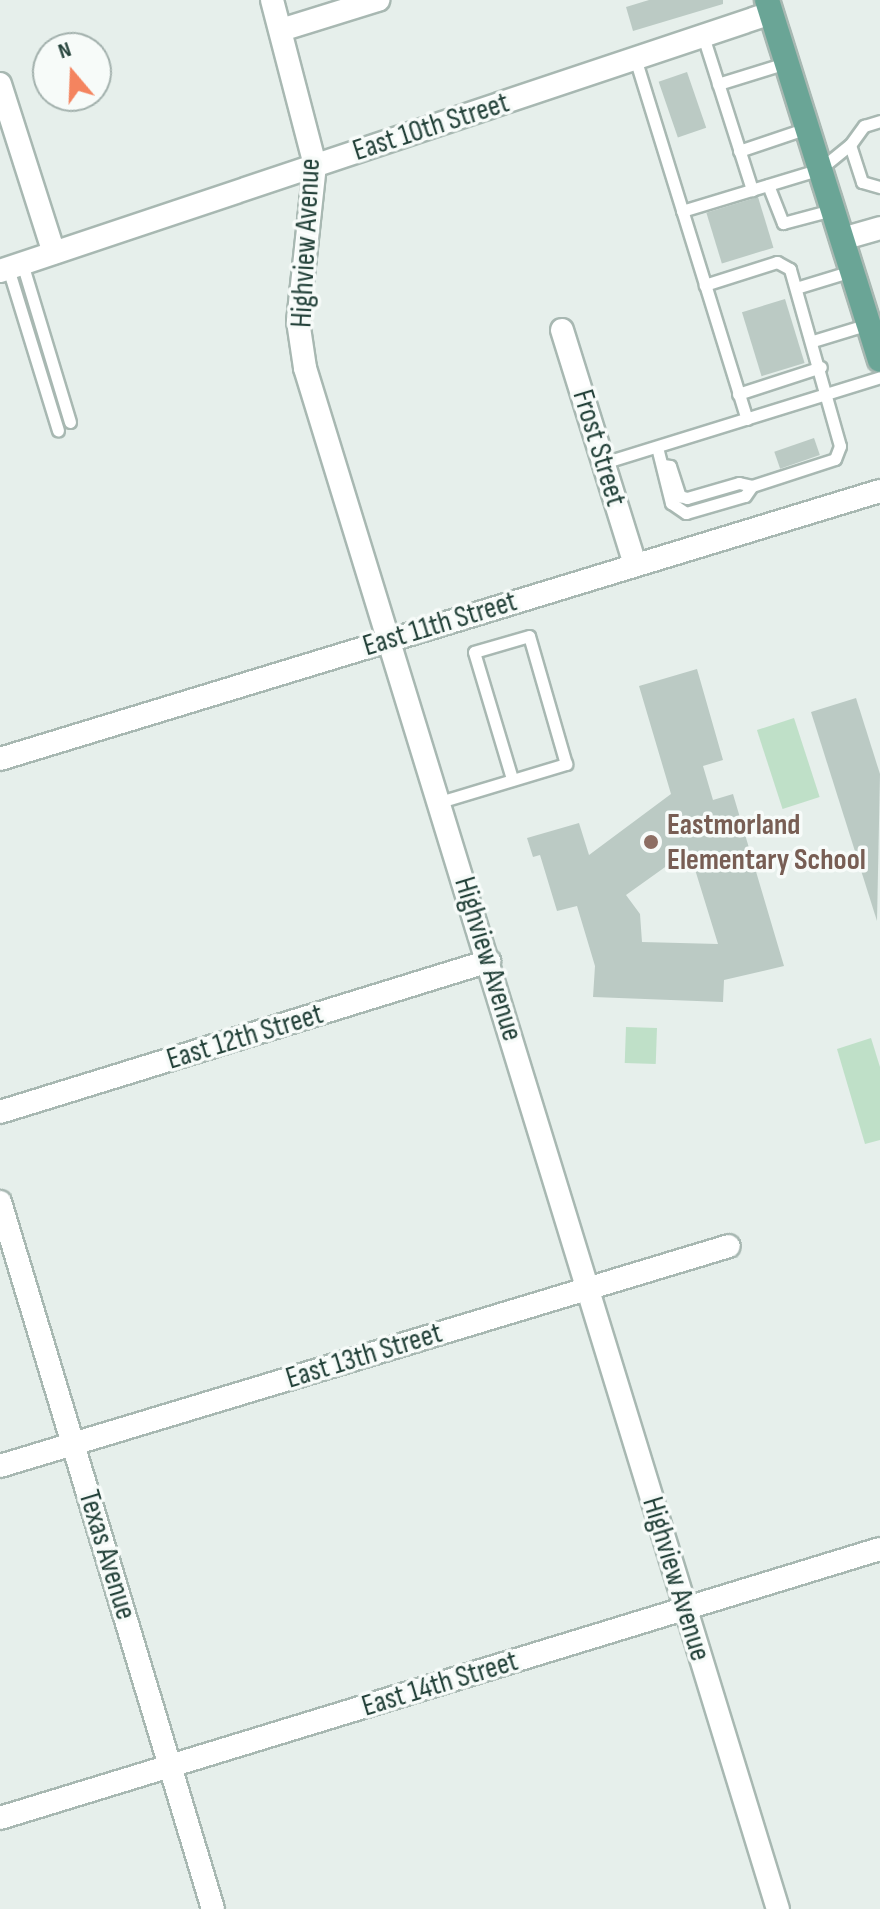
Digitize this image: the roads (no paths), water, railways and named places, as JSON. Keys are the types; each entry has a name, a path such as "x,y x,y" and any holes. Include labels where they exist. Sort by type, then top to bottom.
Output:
{"main road":[{"path":"769,6 852,271 871,317 880,360"}],"street":[{"name":"Highview Avenue","path":"272,0 315,165 298,321 305,368 778,1909"},
{"path":"281,30 378,0"},
{"name":"East 10th Street","path":"10,267 703,36 769,6"},
{"path":"0,84 54,253"},
{"path":"842,239 880,228"},
{"name":"Frost Street","path":"562,330 635,565"},
{"name":"East 11th Street","path":"0,759 880,491"},
{"name":"East 12th Street","path":"0,1112 489,961"},
{"name":"Texas Avenue","path":"0,1202 213,1909"},
{"name":"East 13th Street","path":"0,1466 729,1246"},
{"name":"East 14th Street","path":"0,1818 880,1549"}],"lane":[{"path":"703,36 752,190"},
{"path":"635,58 747,419"},
{"path":"718,84 787,63"},
{"path":"682,211 820,169 850,145 864,126 880,121"},
{"path":"739,151 807,128"},
{"path":"850,145 862,182 880,187"},
{"path":"768,185 783,223 832,210"},
{"path":"657,447 663,465 670,466 680,496 687,498 739,483 752,486 835,459 840,446 823,396 821,367 790,269 777,262 705,285"},
{"path":"10,267 70,422"},
{"path":"10,267 58,431"},
{"path":"796,288 852,271"},
{"path":"813,341 871,317"},
{"path":"738,394 821,367"},
{"path":"603,463 880,377"},
{"path":"440,802 566,764 529,636 474,652 512,779"}],"place":[{"name":"Eastmorland Elementary School","path":"651,842"}]}
